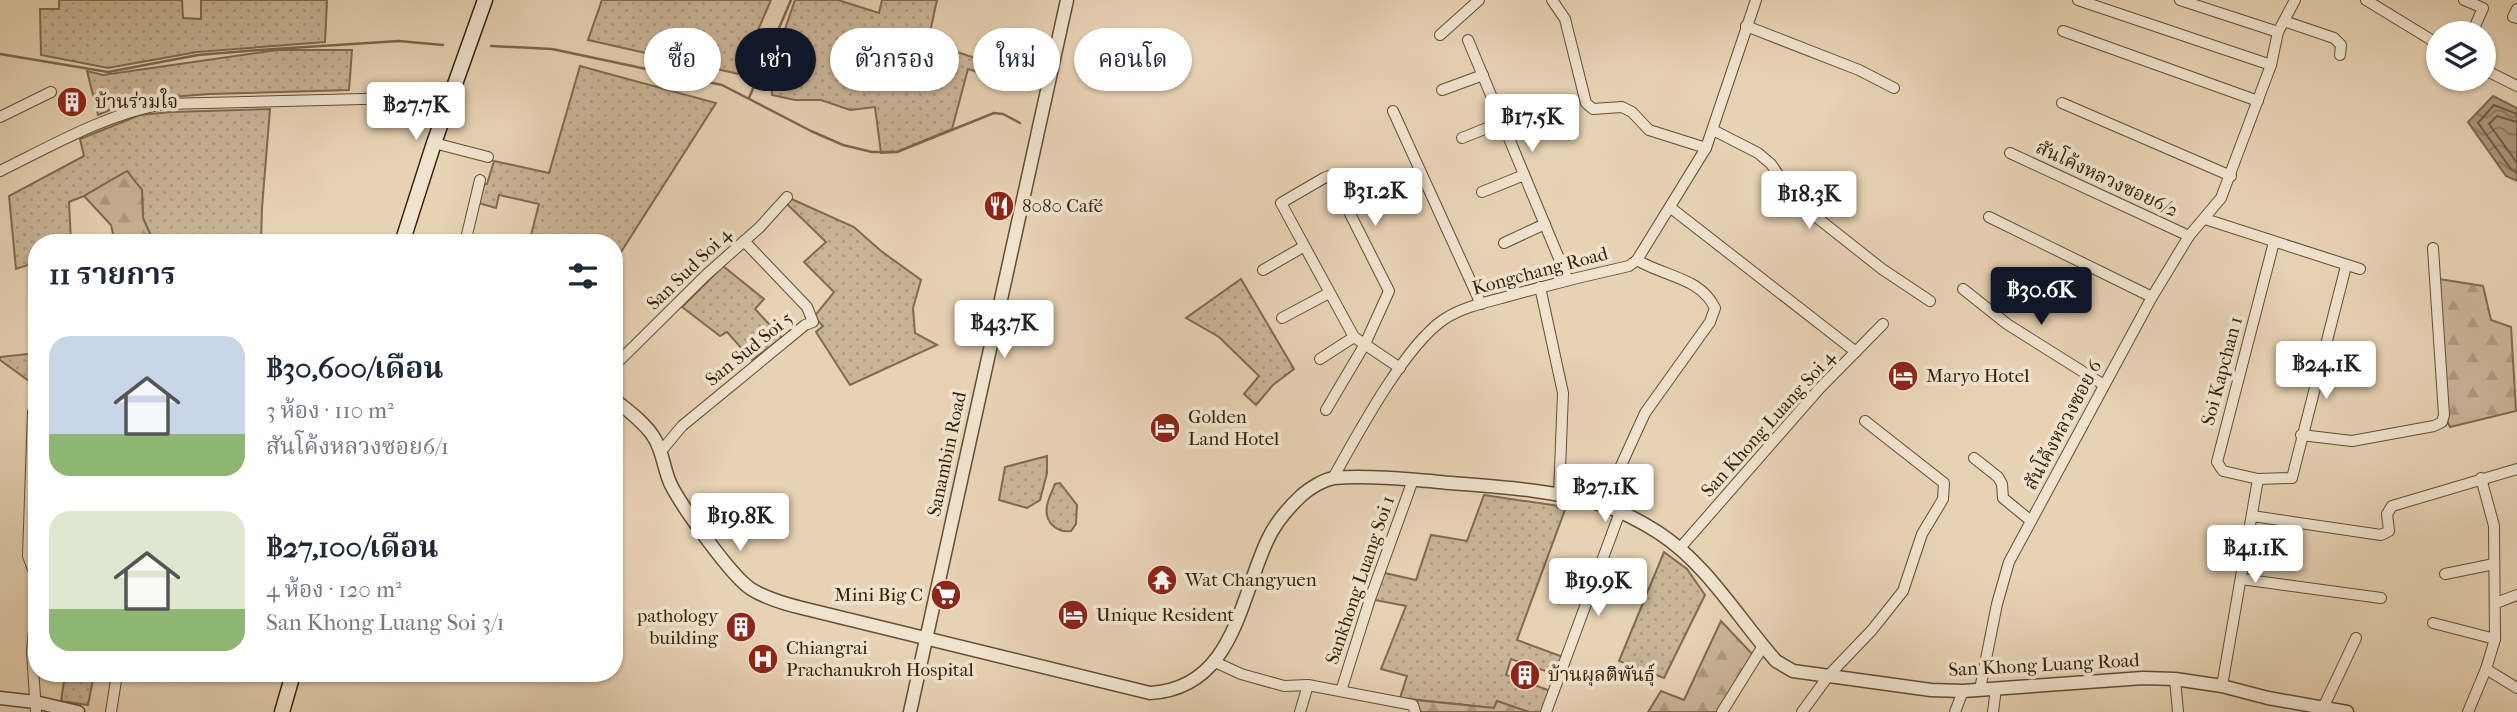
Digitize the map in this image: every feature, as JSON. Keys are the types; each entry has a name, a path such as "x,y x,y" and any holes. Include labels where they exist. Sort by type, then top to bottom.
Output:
{"main road":[{"path":"405,234 434,142 485,0"},
{"path":"282,712 291,682"}],"street":[{"name":"Sanambin Road","path":"910,712 1067,0"},
{"path":"1440,35 1479,0"},
{"name":"Kongchang Road","path":"1333,478 1400,368 1421,341 1441,322 1481,304 1567,279 1629,266 1637,260 1706,148 1756,0"},
{"path":"2078,0 2271,65"},
{"path":"2180,0 2278,32"},
{"name":"สันโค้งหลวงซอย 6","path":"1980,690 2008,562 2152,297 2189,236 2221,198 2271,65 2278,32 2295,0"},
{"path":"2365,0 2426,37"},
{"path":"2464,0 2483,8 2477,21"},
{"path":"1554,4 1565,19 1586,103 1593,109 1622,107 1632,112 1648,130 1706,148"},
{"path":"2517,9 2513,16 2517,18"},
{"path":"2284,21 2334,38 2341,45 2340,55"},
{"path":"1746,26 1858,70 1894,88"},
{"path":"2063,32 2258,101"},
{"path":"1468,40 1567,279"},
{"path":"1442,90 1483,75"},
{"path":"2496,76 2517,86"},
{"path":"0,117 51,92"},
{"path":"0,172 69,136 143,107 164,104 402,98 447,107"},
{"path":"2062,103 2231,176"},
{"path":"1394,111 1481,304"},
{"path":"1462,138 1502,122"},
{"path":"1713,130 1771,164 1788,189 1815,216 1882,270 1930,301"},
{"path":"434,142 488,157"},
{"name":"สันโค้งหลวงซอย6/2","path":"2011,153 2189,236"},
{"path":"1482,192 1524,175"},
{"path":"1326,410 1365,344 1390,291 1329,176 1281,203 1354,337 1365,344 1400,368"},
{"path":"467,234 480,180"},
{"name":"San Sud Soi 4","path":"623,357 787,197"},
{"path":"1671,208 1856,352"},
{"path":"1989,217 2152,297"},
{"path":"2205,219 2360,269"},
{"path":"1504,243 1545,224"},
{"name":"San Sud Soi 5","path":"662,450 682,426 805,325 813,322 807,307 744,241"},
{"name":"Soi Kapchan 1","path":"2274,242 2217,462 2223,471 2258,479 2291,478 2301,435"},
{"path":"1263,270 1303,247"},
{"path":"2346,266 2301,435 2351,441 2434,426 2442,422 2444,415 2432,248"},
{"path":"1603,505 1645,413 1710,322 1715,308 1709,294 1637,260"},
{"path":"1540,287 1563,393 1559,494"},
{"path":"1964,289 2007,324 2104,385"},
{"path":"1282,318 1328,293"},
{"name":"San Khong Luang Soi 4","path":"1680,548 1820,388 1883,324"},
{"path":"1320,359 1354,337"},
{"path":"623,407 651,433 662,450"},
{"path":"1802,712 1829,676 1872,630 1903,591 1922,534 1943,499 1944,483 1865,421"},
{"name":"San Khong Luang Road","path":"662,450 672,486 685,507 739,579 752,590 783,603 1150,692 1165,692 1183,686 1199,677 1215,662 1237,617 1267,539 1282,516 1304,493 1333,478 1413,480 1559,494 1620,512 1680,548 1697,564 1776,661 1793,671 1931,690 1963,691 2129,679 2175,679 2222,685 2314,709 2347,712"},
{"path":"1974,458 1998,477 2002,484 2003,498 2031,522"},
{"path":"2252,516 2381,535 2389,531 2387,513 2392,506 2517,469"},
{"path":"2468,712 2495,639 2494,526 2481,478"},
{"path":"2222,685 2258,479"},
{"name":"Sankhong Luang Soi 1","path":"1341,691 1370,599 1413,480"},
{"path":"1546,712 1620,512"},
{"path":"28,532 28,558"},
{"path":"2445,574 2494,564"},
{"path":"2241,579 2381,598"},
{"path":"2496,603 2517,595"},
{"path":"2433,623 2495,639"},
{"path":"2314,709 2356,638"},
{"path":"1722,712 1763,646"},
{"path":"1215,662 1241,674 1284,686 1308,685 1414,708"},
{"path":"2486,669 2517,688"},
{"path":"2175,679 2178,712"},
{"path":"34,682 35,707"},
{"path":"111,712 116,682"},
{"path":"1300,712 1308,685"},
{"path":"1993,712 1996,688"},
{"path":"1955,712 1963,691"},
{"path":"0,698 35,707 78,712"}],"green space":[{"path":"59,0 182,0 183,18 201,19 201,0 327,0 325,42 197,52 108,68 41,55 40,9 59,9"},
{"path":"602,0 771,0 759,28 735,28 735,73 721,70 721,28 644,28 644,53 588,40"},
{"path":"795,0 838,0 879,13 882,0 937,0 931,28 830,28 830,91 959,91 959,53 973,57 973,71 968,69 952,129 897,152 881,153 875,107 850,110 821,100 795,100 772,95 772,91 816,91 816,28 785,28"},
{"path":"277,50 352,50 349,90 209,94 134,100 98,115 87,71 103,75"},
{"path":"580,66 644,83 644,91 672,91 716,103 623,249 623,234 531,234 539,204 499,195 496,208 475,202 479,184 487,184 494,161 549,173"},
{"path":"270,109 261,234 150,234 143,218 142,190 126,172 69,202 71,234 28,234 28,265 16,269 9,196 84,156 80,139 140,115"},
{"path":"127,171 142,190 143,218 150,234 113,234 111,225 84,196"},
{"path":"787,197 854,227 921,280 913,308 915,333 937,345 850,385 816,332 823,326 814,317 834,292 804,262 826,242 788,205"},
{"path":"723,266 764,299 755,309 782,338 752,360 727,332 720,336 682,307"},
{"path":"1241,279 1294,369 1273,385 1256,405 1244,394 1259,376 1219,337 1186,318"},
{"path":"2439,279 2483,286 2491,320 2511,327 2516,411 2450,427 2446,419"},
{"path":"28,354 28,380 0,360 0,357"},
{"path":"1047,456 1047,473 1040,500 1027,508 999,500 1005,467"},
{"path":"1060,483 1077,505 1076,524 1071,531 1056,528 1048,517 1049,498 1055,484"},
{"path":"1484,495 1566,507 1517,640 1566,658 1560,676 1511,659 1506,675 1554,692 1546,712 1529,712 1497,701 1494,708 1400,698 1407,676 1381,669 1406,606 1370,599 1380,572 1416,580 1431,535 1467,541"},
{"path":"1664,552 1687,569 1705,595 1664,678 1619,661"},
{"path":"1721,621 1756,658 1722,712 1648,712 1661,691 1684,700"},
{"path":"64,682 92,682 88,705 61,701"},
{"path":"1415,700 1494,708 1497,701 1529,712 1415,712"}],"water":[{"path":"2493,96 2517,108 2517,181 2506,176 2468,122"}],"waterway":[{"path":"749,98 791,0"},
{"path":"0,54 108,72 198,55 259,50 399,41 443,45"},
{"path":"491,46 552,49 722,85 811,131 843,145 872,152 897,152 994,113 1003,114 1020,123"}],"place":[{"name":"บ้านร่วมใจ","path":"72,102"},
{"name":"8080 Café","path":"999,206"},
{"name":"Maryo Hotel","path":"1903,376"},
{"name":"Golden Land Hotel","path":"1165,428"},
{"name":"Wat Changyuen","path":"1162,580"},
{"name":"Mini Big C","path":"946,595"},
{"name":"Unique Resident","path":"1073,615"},
{"name":"pathology building","path":"741,627"},
{"name":"Chiangrai Prachanukroh Hospital","path":"763,659"},
{"name":"บ้านผุลติพันธ์ุ","path":"1525,675"}]}
